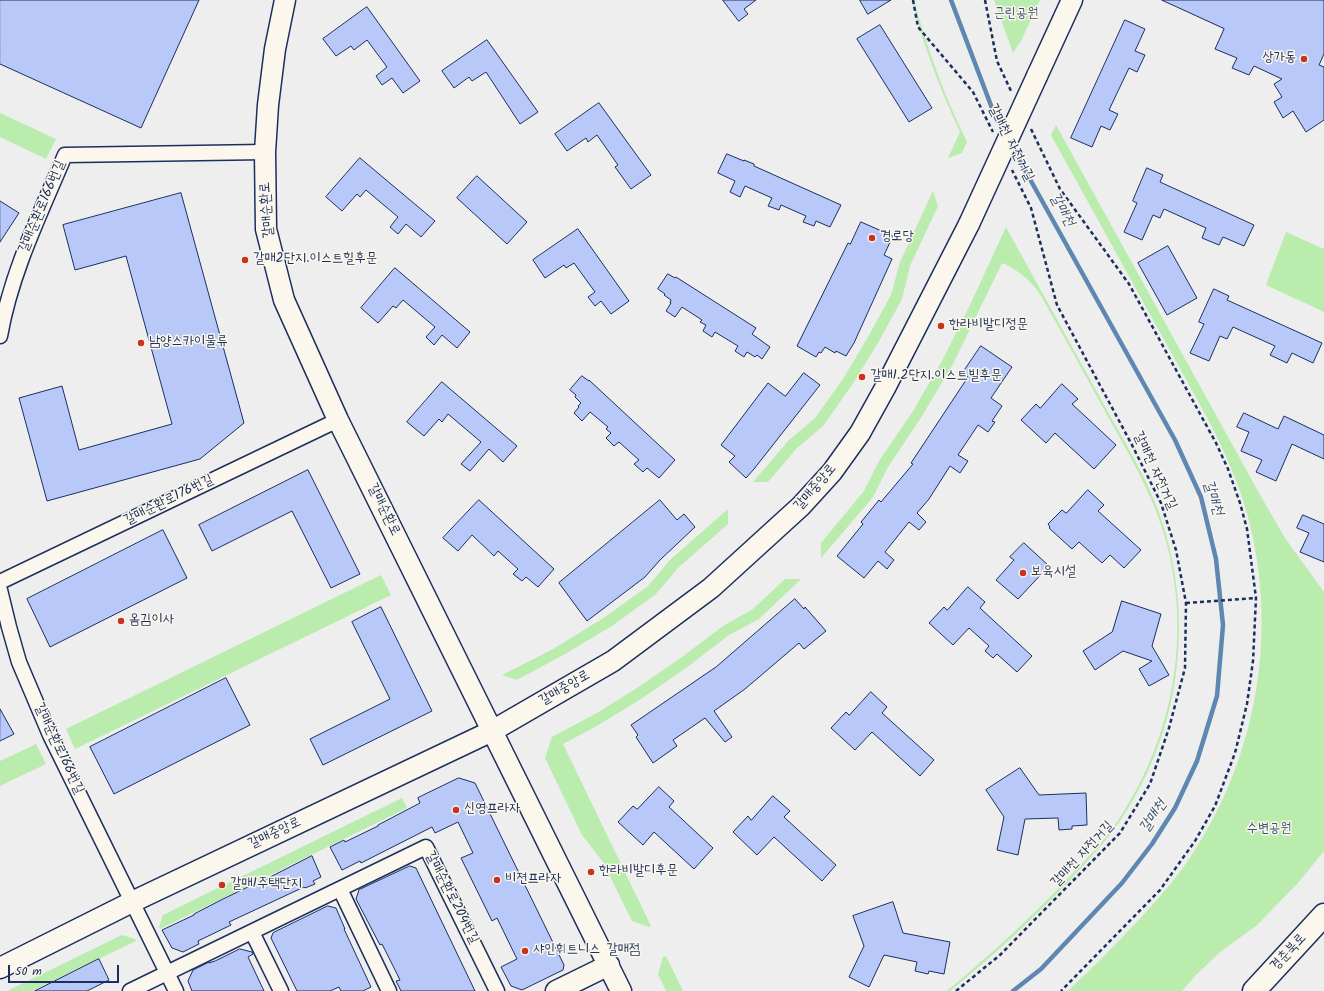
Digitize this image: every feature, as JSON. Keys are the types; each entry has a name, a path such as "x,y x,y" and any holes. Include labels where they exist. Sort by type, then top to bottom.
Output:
{"main road":[{"name":"경춘북로","path":"1254,991 1324,915"}],"street":[{"name":"갈매순환로","path":"285,0 275,49 268,105 265,152 266,229 284,300 338,420 621,991"},
{"name":"갈매중앙로","path":"0,968 132,902 492,731 613,661 711,588 801,506 832,472 860,433 885,388 969,224 1072,0"},
{"name":"갈매순환로166번길","path":"0,336 4,313 20,262 65,156 265,152"},
{"name":"갈매순환로176번길","path":"0,582 338,420"},
{"name":"갈매순환로166번길","path":"0,590 19,662 50,735 176,991"},
{"name":"갈매순환로204번길","path":"130,991 426,847 497,991"},
{"path":"340,889 389,991"},
{"path":"252,932 281,991"},
{"path":"556,991 608,965"}],"path":[{"name":"갈매천 자전거길","path":"913,0 918,27 973,92 993,133"},
{"name":"갈매천 자전거길","path":"985,0 997,62 1014,97"},
{"name":"갈매천 자전거길","path":"1028,125 1060,189 1129,284 1216,443 1228,469 1247,528 1256,598 1253,661 1247,704 1236,753 1215,806 1195,841 1160,890 1061,991"},
{"name":"갈매천 자전거길","path":"956,991 1000,955 1120,833 1150,784 1169,728 1185,668 1188,603 1176,550 1161,503 1132,445 1057,306 1032,208 1011,167"},
{"path":"1188,603 1256,598"}],"green space":[{"path":"912,0 914,0 937,72 951,108 967,142 962,153 948,158 960,132 921,34"},
{"name":"근린공원","path":"994,0 1040,0 1021,41 1013,53"},
{"path":"0,113 56,139 46,159 0,137"},
{"name":"수변공원","path":"1056,125 1259,493 1285,538 1324,592 1324,851 1298,883 1256,926 1220,952 1182,991 1068,991 1136,923 1175,878 1212,822 1231,779 1246,735 1256,689 1261,642 1261,596 1255,549 1244,503 1233,472 1220,443 1051,135"},
{"path":"933,191 938,206 910,266 902,299 878,343 852,385 823,426 797,448 768,482 753,482 789,440 815,418 843,379 891,295 900,262"},
{"path":"1006,227 1132,455 1158,510 1170,549 1177,589 1179,630 1176,670 1169,710 1157,748 1141,786 1115,829 1071,879 1027,923 966,978 950,991 947,991 1040,907 1096,849 1119,819 1138,786 1154,752 1165,716 1173,680 1177,642 1177,605 1172,568 1163,531 1152,501 1124,445 1041,296 1024,276 1002,263 953,364 922,416 888,467 873,497 821,558 821,543 864,491 879,461 913,411 943,359"},
{"path":"1286,232 1324,249 1324,312 1266,285"},
{"path":"728,509 728,524 678,568 656,594 612,626 517,680 502,675 553,649 602,619 648,586 670,560"},
{"path":"381,575 391,595 75,749 66,729"},
{"path":"785,579 801,579 759,619 729,635 686,668 641,699 595,727 563,744 651,926 649,927 632,921 603,862 582,835 545,758 552,737 597,713 640,686 723,626 753,609"},
{"path":"36,744 46,764 0,786 0,761"},
{"path":"402,798 407,808 160,929 159,927 163,915"},
{"path":"122,935 135,939 136,941 32,991 7,991"},
{"path":"666,956 683,991 666,991 658,974 663,957"}],"building":[{"path":"0,0 199,0 141,128 0,64"},
{"path":"723,0 756,0 744,9 748,14 739,21"},
{"path":"860,0 891,0 868,14"},
{"path":"1162,0 1324,0 1324,54 1319,65 1324,67 1324,120 1306,132 1293,111 1283,118 1274,102 1282,97 1274,84 1282,79 1254,66 1249,75 1232,68 1237,58 1215,49 1224,29"},
{"path":"367,7 420,81 403,93 392,78 382,85 376,76 387,67 367,40 354,50 351,46 336,56 323,39"},
{"path":"1125,20 1145,29 1135,51 1145,55 1137,72 1129,68 1109,110 1118,114 1110,130 1101,126 1092,147 1071,138"},
{"path":"880,25 932,108 909,122 857,39"},
{"path":"487,40 538,112 520,124 486,72 472,81 469,77 454,88 442,71"},
{"path":"599,103 651,175 631,189 615,167 618,165 597,135 588,142 586,138 567,151 555,134"},
{"path":"727,154 754,164 754,166 841,205 830,227 816,221 814,226 803,222 806,216 781,205 779,210 768,206 772,198 745,186 740,197 730,192 735,181 718,173"},
{"path":"360,158 435,221 421,237 406,224 398,234 390,227 398,217 366,190 360,197 357,194 342,211 326,197"},
{"path":"1147,168 1163,175 1160,182 1254,225 1244,246 1223,237 1219,245 1202,238 1206,228 1164,209 1160,218 1153,215 1142,240 1124,232 1137,203 1133,201"},
{"path":"477,176 527,222 507,244 457,198"},
{"path":"181,193 244,423 200,459 47,501 19,398 62,386 79,450 172,424 126,256 75,270 63,225"},
{"path":"0,201 19,213 0,242"},
{"path":"861,222 893,236 884,255 892,259 854,343 846,356 836,351 835,353 825,347 816,357 797,346 848,243 850,244"},
{"path":"578,229 629,301 611,314 601,301 595,306 588,297 595,292 574,263 566,268 564,265 545,278 533,260"},
{"path":"1168,246 1197,298 1167,315 1138,263"},
{"path":"395,268 470,332 457,348 442,335 434,345 426,337 435,327 403,300 396,308 393,306 378,323 361,308"},
{"path":"668,274 675,278 676,277 756,328 752,334 770,347 762,359 757,355 755,357 747,352 744,357 735,351 738,346 715,332 712,337 703,331 706,325 700,322 702,320 682,307 675,317 666,311 671,303 671,300 658,289"},
{"path":"1214,289 1229,296 1227,300 1322,343 1313,363 1292,353 1287,363 1270,355 1275,346 1233,327 1227,339 1220,336 1209,361 1190,353 1204,324 1199,322"},
{"path":"981,346 1012,367 991,398 1002,406 992,421 995,422 988,432 978,425 958,455 968,461 960,473 950,466 929,499 917,513 926,522 919,530 909,522 885,552 894,560 887,569 878,561 864,578 837,556 863,524 861,522 879,500 881,502 913,464 911,463 968,377 962,374"},
{"path":"804,373 820,385 746,478 729,462 735,456 721,445 768,383 785,396"},
{"path":"582,376 589,380 675,460 659,478 647,468 643,472 634,464 639,460 619,442 614,446 606,438 611,433 606,429 608,427 590,412 582,421 574,413 581,403 575,397 576,395 570,390"},
{"path":"442,382 517,446 503,462 489,449 470,471 461,464 481,442 448,414 442,422 439,419 424,436 407,422"},
{"path":"1062,384 1078,399 1072,404 1116,445 1094,469 1055,433 1046,443 1021,420 1036,404 1040,408"},
{"path":"1244,413 1278,429 1284,416 1324,435 1324,459 1292,444 1276,481 1256,472 1262,460 1241,451 1249,432 1237,427"},
{"path":"308,470 360,574 331,588 292,511 212,551 199,525"},
{"path":"1088,490 1104,505 1098,511 1141,550 1124,568 1110,555 1102,563 1079,542 1072,549 1049,528 1050,527 1048,524 1062,510 1066,513"},
{"path":"479,500 554,569 538,587 526,577 522,581 513,574 518,569 498,551 494,556 472,535 458,551 443,538"},
{"path":"660,500 677,520 684,514 695,527 660,560 645,577 587,621 559,583"},
{"path":"1303,515 1324,524 1324,562 1300,552 1309,533 1297,528"},
{"path":"163,530 187,578 50,647 27,599"},
{"name":"보육시설","path":"1024,543 1049,566 1018,599 996,580 1014,560 1010,557"},
{"path":"968,587 985,602 980,608 1032,656 1017,672 997,654 993,658 985,651 989,646 969,628 953,645 929,623 944,607 947,610"},
{"path":"795,599 804,609 805,607 826,631 804,649 799,643 745,689 714,711 732,737 725,742 705,718 673,740 677,746 653,763 636,737 638,735 631,725 716,667"},
{"path":"1122,601 1161,614 1152,646 1169,675 1149,686 1139,669 1152,661 1123,651 1095,670 1083,651 1112,632"},
{"path":"381,607 432,711 323,765 310,739 390,699 352,622"},
{"path":"226,678 250,725 114,794 90,747"},
{"path":"871,692 887,707 882,713 934,760 920,776 872,732 855,750 831,728 846,712 849,715"},
{"path":"0,709 14,734 0,741"},
{"path":"1020,768 1039,795 1086,793 1087,825 1072,826 1072,829 1059,830 1058,818 1025,819 1018,855 997,850 1004,817 986,790"},
{"path":"459,778 475,783 564,965 563,970 522,990 511,986 501,967 517,959 497,918 492,921 461,858 473,853 458,822 435,833 432,827 361,863 360,861 342,870 330,847 344,840 345,842 378,826 420,803 418,798"},
{"path":"659,787 674,801 669,807 713,848 694,869 654,832 643,845 618,822 633,806 637,809"},
{"path":"773,796 790,811 784,817 836,865 822,881 774,837 757,855 733,832 748,816 751,820"},
{"path":"312,856 321,877 313,881 315,884 305,888 304,887 229,922 231,925 198,941 199,944 183,952 172,948 162,930"},
{"path":"410,866 416,868 475,991 401,991 396,981 400,980 382,944 380,945 356,899 359,890"},
{"path":"893,902 903,933 950,942 944,974 929,971 928,974 915,971 917,962 884,955 869,987 849,977 864,946 853,916"},
{"path":"328,906 336,908 371,987 363,991 341,991 339,987 330,991 297,991 271,938 273,933"},
{"path":"240,949 252,952 253,954 248,957 264,991 192,991 188,981 193,970"},
{"path":"99,959 109,980 87,991 35,991"}],"waterway":[{"name":"갈매천","path":"951,0 995,116 1005,134"},
{"name":"갈매천","path":"1011,145 1175,440 1201,497 1216,559 1223,625 1217,696 1197,761 1175,808 1152,844 1122,883 1041,969 1013,991"}],"place":[{"name":"상가동","path":"1304,59"},
{"name":"경로당","path":"872,238"},
{"name":"갈매2단지.이스트힐후문","path":"245,260"},
{"name":"한라비발디정문","path":"941,326"},
{"name":"남양스카이물류","path":"141,343"},
{"name":"갈매1.2단지.이스트빌후문","path":"862,377"},
{"name":"보육시설","path":"1023,573"},
{"name":"옴김이사","path":"121,621"},
{"name":"신영프라자","path":"456,810"},
{"name":"한라비발디후문","path":"591,872"},
{"name":"비젼프라자","path":"497,880"},
{"name":"갈매1주택단지","path":"222,885"},
{"name":"샤인휘트니스 갈매점","path":"525,951"}]}
